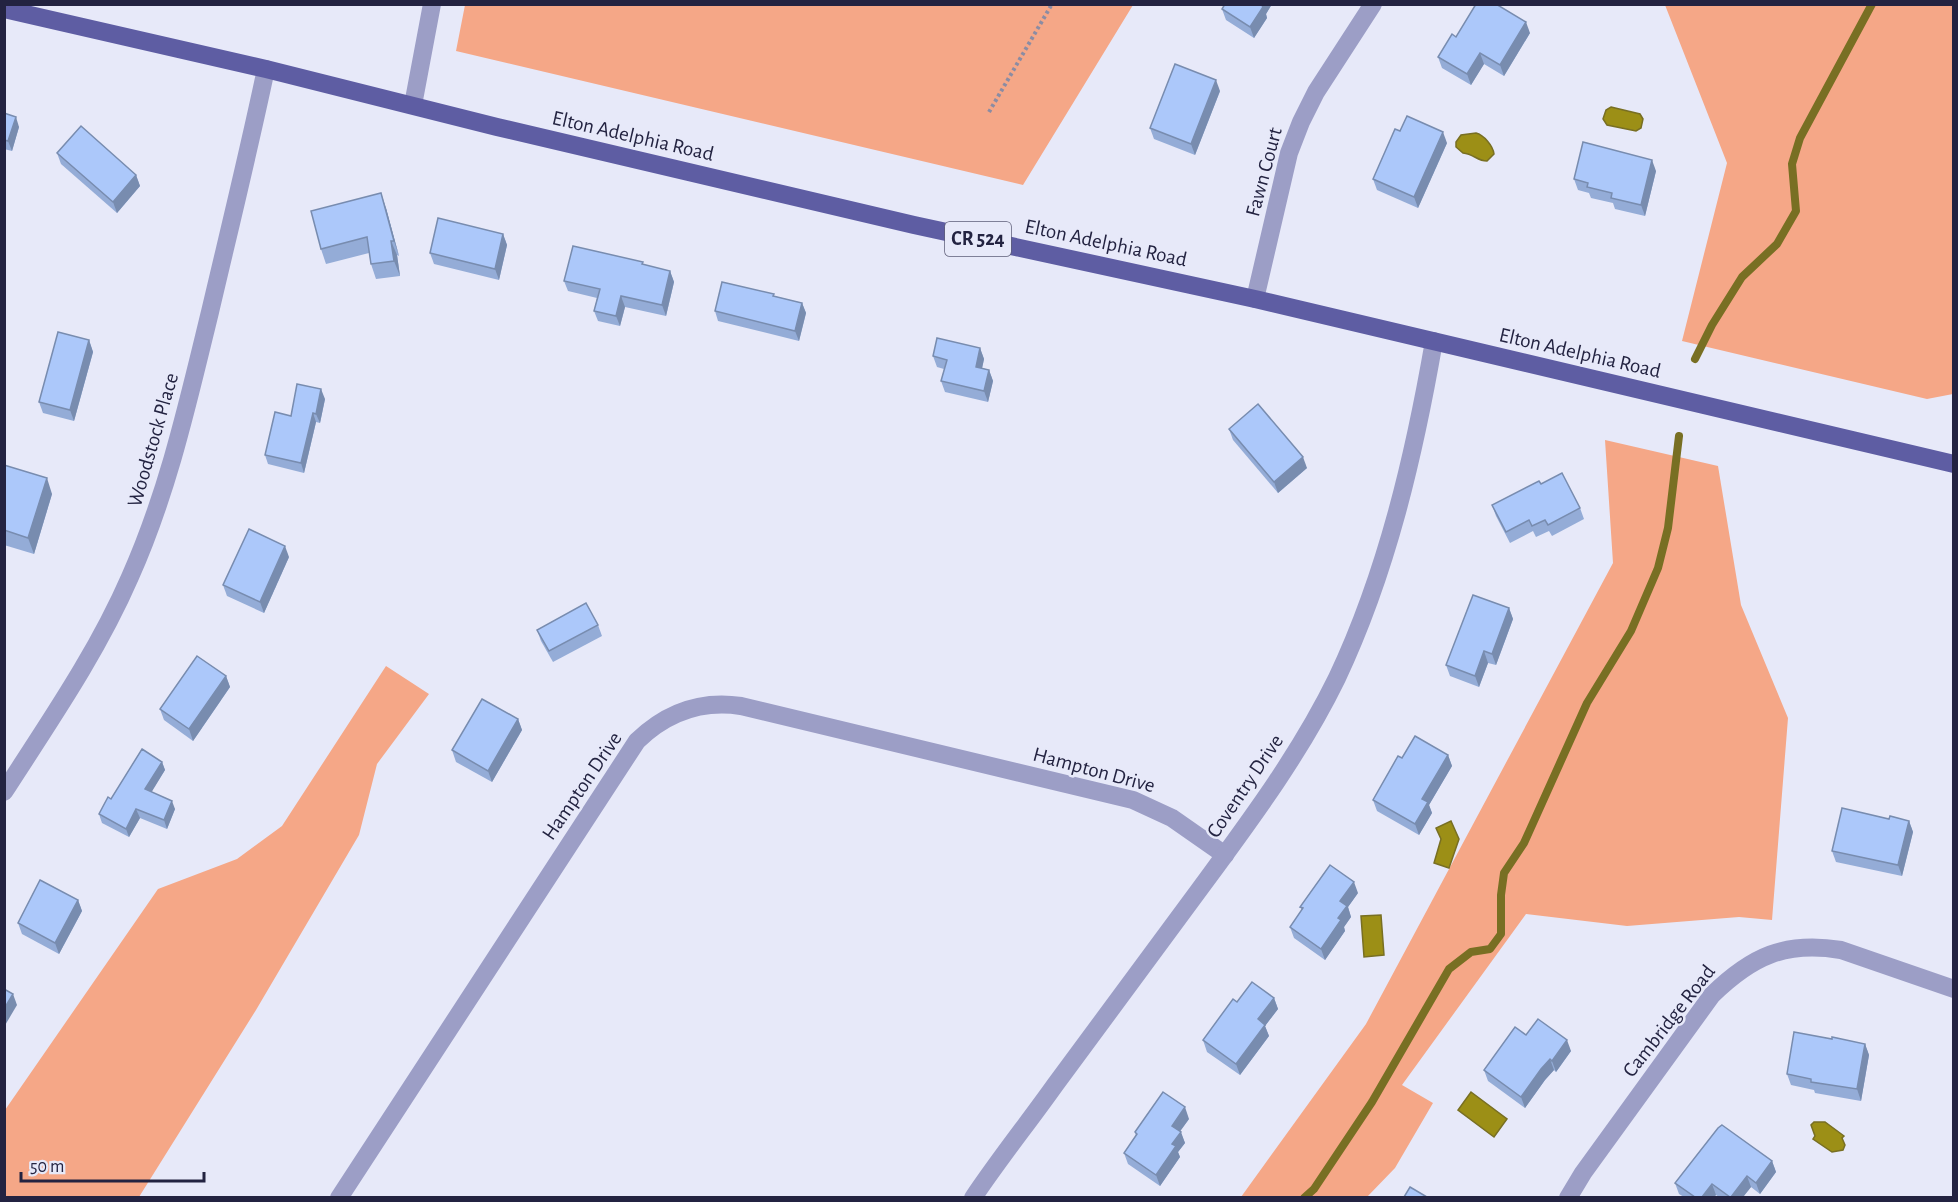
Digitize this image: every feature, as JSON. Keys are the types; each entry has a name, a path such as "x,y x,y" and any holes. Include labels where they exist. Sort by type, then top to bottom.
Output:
{"main road":[{"name":"Elton Adelphia Road","path":"4,9 266,69 497,127 914,225 1255,299 1953,464"}],"street":[{"path":"413,105 432,4"},
{"name":"Fawn Court","path":"1255,299 1289,153 1301,122 1316,92 1373,4"},
{"name":"Woodstock Place","path":"4,792 77,678 107,624 130,577 158,509 182,431 266,69"},
{"name":"Coventry Drive","path":"973,1197 1225,855 1272,789 1307,734 1336,679 1363,619 1392,532 1425,395 1434,341"},
{"name":"Hampton Drive","path":"339,1197 637,741 649,729 676,713 705,705 741,706 1133,800 1172,818 1225,855"},
{"name":"Cambridge Road","path":"1568,1197 1590,1163 1712,995 1734,974 1764,957 1789,949 1823,947 1841,950 1953,989"}],"path":[{"path":"989,112 1052,4"}],"shaded area":[{"path":"465,4 1133,5 1023,185 456,51"},
{"path":"1665,5 1953,5 1953,394 1927,399 1682,341 1727,163"},
{"path":"1611,107 1640,114 1643,119 1641,128 1636,131 1607,125 1603,119 1606,110"},
{"path":"1476,133 1485,138 1493,151 1494,154 1487,161 1463,153 1456,147 1456,142 1461,135"},
{"path":"1605,440 1718,466 1741,605 1788,718 1772,920 1739,917 1627,926 1526,914 1402,1085 1433,1103 1395,1168 1367,1197 1241,1197 1366,1024 1613,563"},
{"path":"386,666 429,694 377,764 359,835 256,1010 139,1197 5,1197 5,1110 158,889 237,859 282,826"},
{"path":"1451,821 1459,839 1449,868 1434,863 1441,839 1436,828"},
{"path":"1381,915 1384,955 1364,957 1361,916"},
{"path":"1471,1092 1507,1119 1494,1137 1458,1110"},
{"path":"1814,1122 1825,1122 1844,1136 1842,1138 1845,1145 1843,1150 1832,1152 1813,1139 1815,1136 1811,1125"}],"building":[{"path":"1225,4 1261,4 1263,7 1250,27 1222,9"},
{"path":"1476,4 1496,4 1526,22 1500,65 1480,53 1467,74 1438,57 1452,34 1456,37"},
{"path":"1175,64 1216,80 1191,144 1150,128"},
{"path":"4,113 16,117 8,141 4,140"},
{"path":"1407,116 1443,132 1414,197 1373,179 1395,129 1400,131"},
{"path":"81,126 136,175 113,202 57,153"},
{"path":"1583,142 1652,160 1641,205 1611,198 1612,193 1587,187 1588,183 1574,179"},
{"path":"381,193 394,241 391,241 394,261 371,264 367,237 321,249 311,211"},
{"path":"438,218 503,234 495,269 430,253"},
{"path":"573,246 643,262 642,264 670,271 662,305 621,296 616,316 594,311 600,289 564,281"},
{"path":"722,282 802,303 795,331 715,311"},
{"path":"58,332 89,340 70,410 39,402"},
{"path":"937,338 980,348 976,367 989,370 984,391 941,381 947,360 933,356"},
{"path":"297,384 321,389 301,463 265,455 275,412 291,416"},
{"path":"1258,404 1303,457 1274,482 1229,429"},
{"path":"4,465 47,478 28,538 4,530"},
{"path":"1562,473 1580,508 1548,525 1545,520 1532,526 1529,520 1506,532 1492,505 1539,481 1541,484"},
{"path":"249,529 285,546 260,602 223,585"},
{"path":"1473,595 1509,608 1492,654 1484,651 1475,676 1446,665"},
{"path":"586,603 598,625 549,651 537,630"},
{"path":"197,656 226,676 189,729 160,709"},
{"path":"482,699 518,719 488,771 452,750"},
{"path":"1415,736 1448,755 1422,799 1428,802 1415,824 1373,800 1398,756 1402,758"},
{"path":"142,749 162,762 145,789 172,801 164,820 136,809 126,829 99,814 108,797 111,799"},
{"path":"1842,808 1889,819 1890,816 1909,821 1898,865 1832,851"},
{"path":"1330,865 1354,882 1340,901 1347,906 1338,918 1341,920 1321,949 1290,927 1303,908 1300,907"},
{"path":"40,880 78,900 55,943 18,923"},
{"path":"1252,982 1274,998 1258,1019 1265,1025 1236,1064 1203,1040 1233,999 1237,1002"},
{"path":"4,989 13,994 4,1009"},
{"path":"1538,1019 1567,1040 1552,1061 1550,1059 1541,1069 1521,1097 1484,1070 1515,1027 1526,1035"},
{"path":"1794,1032 1865,1044 1857,1089 1811,1082 1811,1079 1787,1074"},
{"path":"1163,1092 1185,1107 1172,1126 1181,1132 1172,1144 1176,1146 1156,1175 1124,1153 1137,1134 1135,1132"},
{"path":"1722,1125 1772,1161 1756,1183 1747,1176 1731,1197 1712,1184 1702,1197 1695,1197 1675,1183"},
{"path":"1410,1187 1427,1197 1404,1197"}],"waterway":[{"path":"1695,359 1712,325 1742,277 1777,244 1796,211 1792,164 1800,138 1872,4"},
{"path":"1304,1198 1314,1189 1372,1102 1449,969 1471,952 1490,949 1501,934 1501,895 1504,873 1524,843 1587,703 1631,631 1658,568 1668,528 1679,436"}]}
